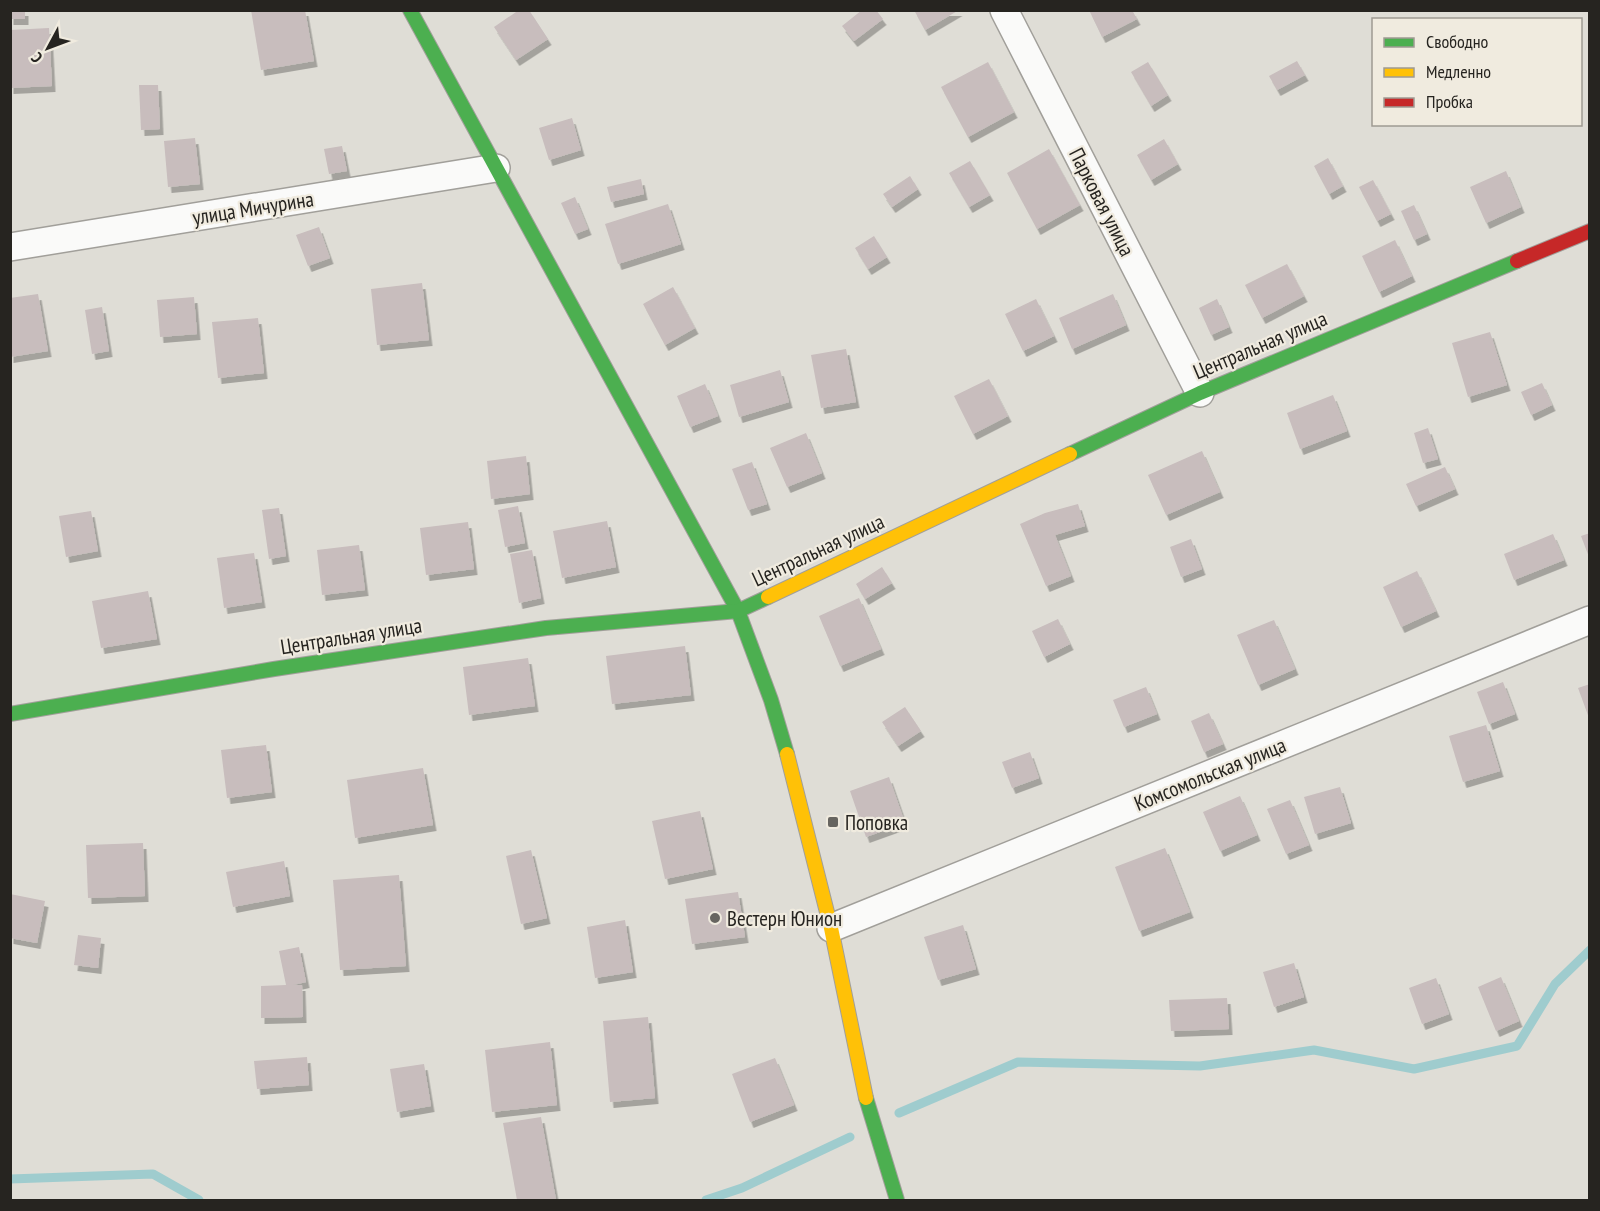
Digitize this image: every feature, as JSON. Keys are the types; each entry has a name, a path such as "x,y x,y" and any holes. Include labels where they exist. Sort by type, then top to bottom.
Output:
{"street":[{"path":"410,10 738,611 771,700 795,778 831,928 867,1101 897,1200"},
{"name":"Парковая улица","path":"1004,10 1200,393"},
{"name":"улица Мичурина","path":"10,247 496,168"},
{"name":"Центральная улица","path":"10,714 274,669 546,628 738,611 1200,393 1590,231"},
{"name":"Комсомольская улица","path":"831,928 1590,620"}],"building":[{"path":"10,10 25,10 25,19 10,19"},
{"path":"251,10 305,10 314,61 261,70"},
{"path":"519,10 529,10 548,39 516,60 494,27"},
{"path":"862,10 876,10 883,19 854,41 842,26"},
{"path":"914,10 959,10 925,30"},
{"path":"1089,10 1132,10 1137,19 1102,37"},
{"path":"49,28 52,86 10,88 10,30"},
{"path":"1297,61 1305,75 1277,90 1269,76"},
{"path":"988,62 1014,112 968,137 941,87"},
{"path":"1148,62 1168,95 1151,106 1131,72"},
{"path":"139,85 158,85 160,129 141,130"},
{"path":"572,118 581,150 549,160 539,128"},
{"path":"195,138 200,184 168,187 164,141"},
{"path":"1164,139 1178,164 1151,180 1137,155"},
{"path":"342,146 347,171 329,174 324,149"},
{"path":"1049,149 1080,205 1037,229 1007,173"},
{"path":"1328,158 1343,186 1329,194 1314,166"},
{"path":"970,161 990,195 969,207 949,173"},
{"path":"1506,171 1521,207 1486,223 1470,187"},
{"path":"910,176 918,189 892,207 883,194"},
{"path":"641,179 644,194 611,202 607,187"},
{"path":"1373,180 1391,214 1377,221 1359,187"},
{"path":"575,197 588,229 575,234 561,203"},
{"path":"668,204 681,244 618,264 605,224"},
{"path":"1414,205 1427,234 1414,240 1401,211"},
{"path":"319,227 330,258 308,266 296,235"},
{"path":"874,236 887,257 868,269 855,248"},
{"path":"1395,240 1412,276 1379,292 1362,256"},
{"path":"1287,264 1304,296 1262,318 1245,285"},
{"path":"422,283 429,340 377,345 371,289"},
{"path":"673,287 695,328 665,345 643,304"},
{"path":"38,294 48,351 10,357 10,298"},
{"path":"1113,294 1126,325 1072,349 1059,318"},
{"path":"194,297 197,334 160,337 157,300"},
{"path":"1036,299 1054,336 1023,351 1005,314"},
{"path":"1217,299 1229,327 1211,335 1199,308"},
{"path":"102,307 109,351 92,354 85,310"},
{"path":"258,318 264,373 218,378 212,322"},
{"path":"1490,332 1507,385 1468,397 1452,343"},
{"path":"846,349 856,402 821,408 811,355"},
{"path":"780,370 789,402 739,417 730,385"},
{"path":"989,379 1008,416 973,434 954,396"},
{"path":"1542,383 1552,405 1531,415 1521,392"},
{"path":"705,384 718,416 690,427 677,396"},
{"path":"1333,395 1347,431 1300,449 1287,413"},
{"path":"1428,428 1438,459 1423,463 1414,433"},
{"path":"806,433 822,473 787,487 770,448"},
{"path":"1202,451 1220,492 1166,515 1148,475"},
{"path":"526,456 530,494 491,499 487,461"},
{"path":"752,462 767,504 748,510 732,469"},
{"path":"1445,467 1455,489 1416,506 1406,484"},
{"path":"1078,504 1085,526 1055,535 1071,576 1046,586 1020,524 1045,513"},
{"path":"518,506 525,543 505,547 498,510"},
{"path":"279,508 286,556 269,559 262,510"},
{"path":"91,511 98,551 66,557 59,516"},
{"path":"607,521 616,567 562,578 553,531"},
{"path":"468,522 474,569 426,575 420,528"},
{"path":"1590,533 1590,557 1589,557 1581,536"},
{"path":"1553,534 1564,560 1514,580 1504,554"},
{"path":"1191,539 1202,569 1181,577 1170,547"},
{"path":"359,545 365,590 322,595 317,550"},
{"path":"532,550 541,598 519,603 510,554"},
{"path":"254,553 262,602 224,608 217,558"},
{"path":"882,567 892,583 865,599 856,584"},
{"path":"1417,571 1436,611 1401,627 1383,587"},
{"path":"148,591 157,639 101,648 92,601"},
{"path":"859,598 881,649 840,666 819,616"},
{"path":"1058,619 1070,644 1044,657 1032,631"},
{"path":"1274,620 1295,669 1258,685 1237,635"},
{"path":"685,646 691,695 612,704 606,656"},
{"path":"528,658 535,706 469,715 463,667"},
{"path":"1503,682 1515,714 1489,724 1477,692"},
{"path":"1590,684 1590,718 1589,718 1578,688"},
{"path":"1146,687 1157,714 1124,727 1113,700"},
{"path":"905,707 921,731 898,746 882,722"},
{"path":"1209,713 1223,744 1204,752 1191,721"},
{"path":"1486,725 1500,771 1463,782 1449,736"},
{"path":"266,745 272,792 227,798 221,750"},
{"path":"1030,752 1039,778 1012,788 1002,762"},
{"path":"423,768 433,825 355,838 347,780"},
{"path":"889,777 905,823 866,837 850,791"},
{"path":"1340,787 1351,823 1315,834 1304,797"},
{"path":"1240,796 1257,835 1220,851 1203,812"},
{"path":"1290,800 1309,845 1286,854 1267,809"},
{"path":"700,811 713,869 665,879 652,821"},
{"path":"143,843 145,896 88,898 86,845"},
{"path":"1165,848 1190,912 1139,931 1115,867"},
{"path":"531,850 547,918 521,924 506,856"},
{"path":"284,861 290,896 233,907 226,872"},
{"path":"399,875 406,966 340,970 333,880"},
{"name":"Вестерн Юнион","path":"738,892 745,937 692,944 685,899"},
{"path":"10,894 45,901 37,943 10,938"},
{"path":"625,920 633,972 595,978 587,927"},
{"path":"963,925 976,969 938,980 924,937"},
{"path":"78,935 101,938 98,968 74,965"},
{"path":"299,947 306,982 293,985 302,985 303,1017 261,1018 261,986 286,985 279,951"},
{"path":"1294,963 1304,997 1274,1007 1263,972"},
{"path":"1501,977 1519,1021 1496,1031 1478,987"},
{"path":"1436,978 1449,1014 1422,1024 1409,988"},
{"path":"1227,998 1229,1029 1171,1031 1169,1000"},
{"path":"648,1017 655,1098 610,1102 603,1021"},
{"path":"550,1042 557,1105 492,1112 485,1050"},
{"path":"307,1057 309,1085 257,1089 254,1061"},
{"path":"775,1058 794,1105 750,1122 732,1074"},
{"path":"424,1064 431,1106 397,1112 390,1069"},
{"path":"541,1117 556,1200 517,1200 503,1123"}],"waterway":[{"path":"899,1113 1018,1062 1200,1066 1314,1050 1414,1069 1517,1046 1555,984 1590,950"},
{"path":"706,1200 742,1188 850,1137"},
{"path":"10,1179 153,1174 199,1200"}],"traffic: fast":[{"path":"410,10 738,611 771,700 787,754"},
{"path":"1070,454 1200,393 1517,261"},
{"path":"10,714 274,669 546,628 738,611 768,597"},
{"path":"866,1098 897,1200"}],"traffic: slow":[{"path":"768,597 1070,454"},
{"path":"787,754 831,928 866,1098"}],"traffic: jam":[{"path":"1517,261 1590,231"}],"place":[{"name":"Поповка","path":"833,822"},
{"name":"Вестерн Юнион","path":"715,918"}]}
